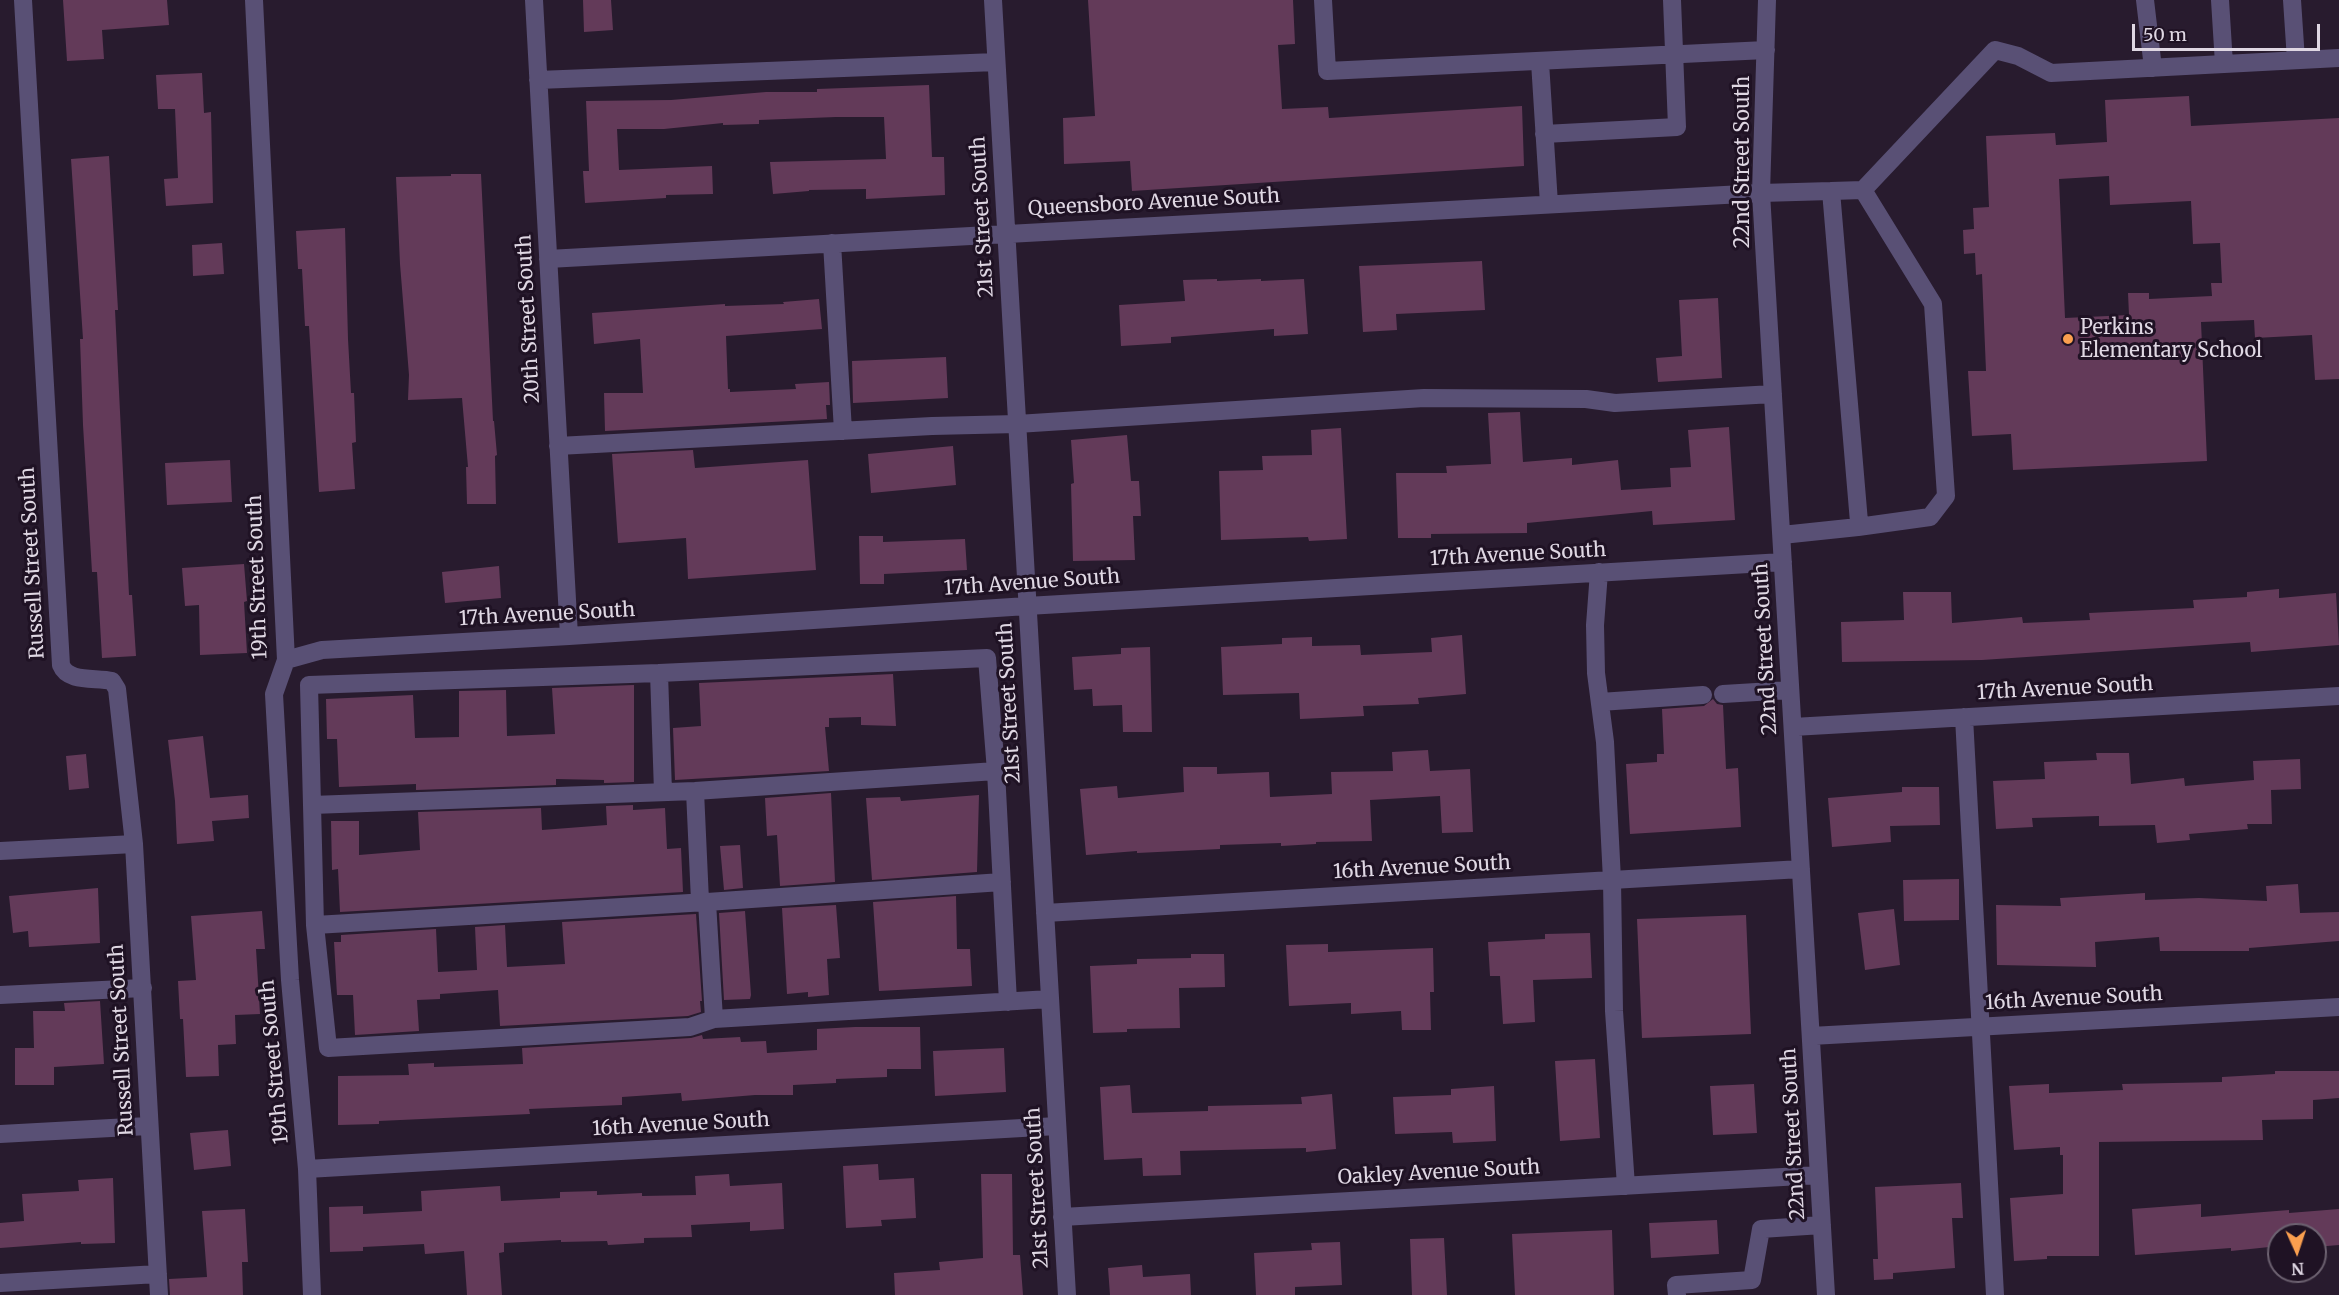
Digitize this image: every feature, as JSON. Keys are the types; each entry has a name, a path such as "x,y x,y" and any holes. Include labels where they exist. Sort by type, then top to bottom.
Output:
{"street":[{"name":"Russell Street South","path":"23,0 61,665 63,671 69,676 112,681 117,689 134,844 159,1295"},
{"name":"19th Street South","path":"254,0 286,660 274,694 290,980 307,1169 312,1295"},
{"name":"20th Street South","path":"534,0 569,636"},
{"name":"21st Street South","path":"993,0 1067,1295"},
{"path":"1329,0 1323,0 1327,71 1766,50"},
{"path":"1544,134 1677,128 1672,0"},
{"name":"22nd Street South","path":"1767,0 1761,193 1826,1295"},
{"path":"2145,0 2153,68"},
{"path":"2220,0 2224,64"},
{"path":"2292,0 2296,60"},
{"path":"1782,535 1930,517 1946,496 1933,304 1863,190 1995,50 2018,56 2051,73 2339,58"},
{"path":"538,80 996,62"},
{"path":"1540,62 1549,204"},
{"name":"Queensboro Avenue South","path":"548,259 1549,204 1863,190"},
{"path":"1831,191 1858,527"},
{"path":"832,243 843,431"},
{"path":"558,446 1017,424 1424,398 1586,399 1615,403 1773,393"},
{"name":"17th Avenue South","path":"286,660 322,650 1783,562"},
{"path":"1599,573 1595,664 1605,742 1612,879 1614,1011 1626,1186"},
{"path":"1008,1002 996,771 987,658 659,673 309,685 315,925 328,1048 690,1027 714,1019 1008,1002 1050,999"},
{"path":"659,673 663,792"},
{"path":"1723,694 1791,690"},
{"path":"1600,702 1703,695"},
{"name":"17th Avenue South","path":"1793,727 2339,696"},
{"path":"1964,717 1995,1295"},
{"path":"312,805 694,791 996,771"},
{"path":"694,791 714,1019"},
{"path":"0,851 134,844"},
{"name":"16th Avenue South","path":"1045,913 1801,869"},
{"path":"315,925 1002,882"},
{"path":"0,995 143,988"},
{"name":"16th Avenue South","path":"1811,1036 2339,1007"},
{"path":"0,1134 148,1126"},
{"name":"16th Avenue South","path":"307,1169 1057,1126"},
{"name":"Oakley Avenue South","path":"1062,1217 1819,1175"},
{"path":"1677,1295 1676,1285 1752,1288 1761,1229 1822,1225"},
{"path":"0,1283 158,1274"}],"building":[{"path":"63,0 167,0 169,25 102,30 104,59 67,61"},
{"path":"583,0 611,0 613,30 584,32"},
{"path":"1088,0 1293,0 1295,44 1278,45 1282,109 1328,107 1329,118 1522,106 1524,166 1132,191 1130,161 1064,164 1063,118 1095,116"},
{"path":"202,73 204,113 211,112 213,203 166,206 164,179 178,178 175,109 158,109 156,75"},
{"path":"929,85 932,157 944,157 945,195 866,199 866,189 809,190 773,194 770,162 886,159 884,117 836,117 759,120 759,124 723,125 723,123 664,129 617,129 619,170 712,166 713,194 666,195 666,198 585,203 583,171 589,171 586,101 671,100 766,92 817,92 817,89"},
{"path":"2189,96 2191,126 2339,118 2339,379 2315,380 2312,335 2255,338 2254,320 2201,322 2207,461 2013,470 2011,434 1972,436 1968,371 1986,371 1982,274 1976,275 1975,253 1964,254 1963,230 1974,229 1973,208 1989,207 1986,136 2055,133 2056,145 2107,142 2105,100","holes":["2109,176 2110,205 2191,201 2193,244 2220,243 2222,283 2211,283 2212,296 2149,299 2149,293 2128,293 2129,315 2065,318 2059,179"]},
{"path":"109,156 118,310 115,310 129,595 132,595 136,656 102,658 97,572 92,572 83,425 80,339 83,339 71,159"},
{"path":"451,174 481,174 493,421 497,455 495,456 496,504 467,504 466,467 468,467 462,398 408,400 409,375 396,177 451,176"},
{"path":"345,228 348,339 351,393 354,393 356,442 352,443 355,489 319,492 309,326 305,326 302,269 298,269 296,231"},
{"path":"222,243 224,274 193,276 192,245"},
{"path":"1482,261 1485,310 1396,314 1397,330 1363,332 1359,266"},
{"path":"1217,279 1217,281 1261,279 1261,281 1304,279 1308,334 1274,336 1274,329 1171,337 1171,343 1121,346 1119,305 1185,301 1183,280"},
{"path":"1718,298 1722,378 1658,382 1656,358 1682,356 1679,300"},
{"path":"819,299 822,329 726,336 728,389 730,392 796,389 795,384 829,382 830,405 826,405 827,419 605,431 604,393 643,393 640,339 594,344 592,313 725,304 725,306 784,304 783,302"},
{"path":"946,357 948,398 853,403 852,361"},
{"path":"1520,412 1523,462 1572,458 1572,465 1618,460 1621,490 1671,487 1670,468 1691,467 1688,430 1729,427 1735,520 1653,525 1652,511 1527,523 1527,533 1431,534 1431,538 1398,538 1396,473 1447,473 1446,466 1491,464 1488,413"},
{"path":"1341,428 1347,539 1309,541 1308,537 1221,540 1219,471 1263,470 1262,456 1312,455 1311,430"},
{"path":"1127,435 1131,481 1139,481 1141,516 1133,516 1135,560 1073,561 1071,484 1074,483 1071,440"},
{"path":"953,446 956,485 871,493 868,454"},
{"path":"693,450 695,468 808,460 816,570 688,579 686,538 618,543 612,454"},
{"path":"230,460 232,502 167,505 165,463"},
{"path":"859,536 883,536 883,542 965,539 967,570 884,574 884,584 860,584"},
{"path":"244,564 247,653 200,655 199,605 185,606 182,568"},
{"path":"499,566 501,598 445,603 442,572"},
{"path":"2279,589 2279,598 2336,593 2339,645 2251,652 2250,642 1982,660 1842,662 1841,622 1904,620 1903,592 1951,592 1952,623 2022,617 2023,623 2090,620 2089,613 2194,608 2193,600 2247,597 2247,592"},
{"path":"1462,635 1466,694 1418,698 1419,704 1363,706 1364,716 1300,719 1299,693 1223,695 1221,647 1282,644 1282,638 1312,637 1312,646 1360,645 1361,655 1432,652 1431,638"},
{"path":"1150,647 1152,732 1123,732 1122,705 1093,706 1092,689 1074,690 1072,657 1121,654 1121,648"},
{"path":"893,674 896,726 861,725 861,717 829,718 829,727 825,727 829,771 675,780 673,728 701,726 699,683"},
{"path":"634,685 634,782 604,783 604,780 556,779 556,785 416,790 416,784 339,787 337,739 327,739 326,699 413,695 415,738 459,737 459,691 506,690 507,736 555,734 552,688"},
{"path":"1713,699 1717,704 1723,705 1726,769 1738,768 1741,827 1630,834 1626,764 1657,762 1657,754 1664,754 1662,709 1704,706"},
{"path":"203,736 210,798 248,795 249,818 212,821 214,841 177,844 168,740"},
{"path":"1428,750 1430,771 1470,769 1473,832 1442,833 1440,796 1370,800 1372,841 1316,842 1316,844 1281,846 1281,843 1220,845 1220,849 1086,855 1080,789 1117,786 1118,798 1184,792 1183,767 1217,767 1217,774 1269,772 1270,797 1332,794 1331,772 1393,771 1392,752"},
{"path":"2096,753 2129,753 2131,784 2184,778 2185,786 2254,780 2253,761 2300,759 2301,789 2271,790 2272,824 2247,824 2248,829 2189,834 2190,840 2157,843 2155,825 2099,826 2099,816 2032,818 2033,827 1996,829 1993,781 2045,779 2044,762 2097,760"},
{"path":"86,754 89,788 69,790 66,756"},
{"path":"1902,787 1939,787 1940,825 1890,826 1891,842 1832,847 1828,798 1902,792"},
{"path":"831,793 835,882 780,886 777,835 767,836 765,798"},
{"path":"979,795 977,872 872,880 866,798 900,797 901,801"},
{"path":"633,805 633,810 665,808 667,849 681,848 683,892 340,912 338,869 332,870 331,821 359,821 359,855 420,850 418,812 541,808 542,830 607,825 606,806"},
{"path":"740,845 743,888 724,890 720,846"},
{"path":"1959,879 1959,920 1904,921 1903,880"},
{"path":"2298,884 2300,913 2339,912 2339,941 2249,948 2249,951 2160,951 2159,937 2095,942 2096,967 1997,965 1996,905 2061,906 2060,898 2145,893 2145,900 2199,898 2267,901 2266,886"},
{"path":"98,888 100,943 29,947 28,931 13,933 9,896"},
{"path":"956,896 957,949 970,949 972,986 879,991 873,902"},
{"path":"836,905 840,958 827,959 829,995 808,997 808,992 787,994 782,908"},
{"path":"1894,909 1900,965 1865,970 1858,913"},
{"path":"262,911 265,949 256,949 260,1014 235,1015 236,1044 218,1045 219,1076 186,1077 183,1019 180,1019 178,981 196,980 191,916"},
{"path":"745,911 751,995 750,999 724,1000 719,913"},
{"path":"696,914 702,1001 700,1001 701,1012 688,1016 500,1026 498,990 440,994 440,999 417,1000 419,1031 355,1035 353,995 337,995 334,942 341,942 341,935 436,929 438,972 477,970 475,927 505,925 507,967 565,964 562,922"},
{"path":"1746,915 1751,1034 1642,1038 1637,919"},
{"path":"1590,933 1592,978 1533,980 1535,1022 1503,1024 1500,976 1490,976 1488,942 1545,939 1545,934"},
{"path":"1328,944 1328,952 1433,948 1434,992 1430,992 1431,1030 1402,1030 1401,1011 1351,1014 1351,1003 1289,1006 1286,945"},
{"path":"1191,954 1224,954 1225,987 1179,988 1180,1028 1127,1029 1127,1032 1093,1033 1090,966 1137,964 1137,959 1191,958"},
{"path":"100,1001 104,1064 54,1067 54,1085 15,1085 15,1048 34,1048 33,1011 65,1011 64,1003"},
{"path":"920,1027 921,1069 887,1069 887,1077 836,1079 836,1083 793,1085 793,1095 755,1095 682,1101 681,1093 622,1097 622,1105 529,1109 530,1114 338,1125 338,1076 409,1075 408,1064 434,1063 434,1067 523,1064 522,1048 691,1038 702,1035 703,1039 740,1037 741,1042 766,1041 767,1053 817,1050 817,1029"},
{"path":"1004,1048 1006,1092 935,1096 933,1051"},
{"path":"1595,1059 1600,1138 1560,1141 1555,1061"},
{"path":"2275,1071 2339,1071 2339,1098 2313,1100 2313,1119 2262,1120 2263,1140 2099,1142 2099,1256 2047,1256 2047,1259 2014,1261 2010,1198 2063,1194 2063,1155 2060,1155 2060,1147 2014,1150 2009,1086 2049,1084 2049,1093 2123,1090 2122,1084 2222,1082 2222,1077 2275,1074"},
{"path":"1754,1084 1757,1133 1713,1135 1710,1086"},
{"path":"1130,1085 1132,1113 1208,1111 1208,1106 1302,1104 1301,1097 1332,1094 1336,1149 1306,1152 1306,1148 1180,1151 1181,1175 1143,1176 1142,1158 1104,1160 1100,1087"},
{"path":"1494,1086 1496,1141 1453,1143 1452,1132 1395,1134 1393,1097 1451,1095 1451,1089"},
{"path":"228,1130 231,1166 194,1170 190,1133"},
{"path":"878,1164 879,1180 914,1178 916,1218 881,1220 882,1226 846,1228 843,1166"},
{"path":"729,1174 730,1186 782,1183 784,1229 750,1231 750,1222 691,1225 692,1237 644,1238 644,1243 608,1245 607,1241 561,1242 561,1240 504,1243 504,1252 499,1253 502,1295 467,1295 464,1251 425,1254 424,1244 363,1247 363,1251 330,1252 329,1207 363,1206 363,1214 422,1211 421,1191 500,1186 501,1201 560,1198 560,1192 597,1191 597,1195 642,1193 642,1196 696,1195 695,1176"},
{"path":"981,1174 1012,1174 1013,1255 1020,1255 1023,1295 895,1295 894,1273 940,1270 939,1262 983,1258"},
{"path":"113,1178 115,1243 81,1244 81,1242 0,1248 0,1223 24,1221 22,1194 79,1191 78,1180"},
{"path":"1961,1183 1963,1218 1952,1218 1955,1268 1893,1273 1893,1279 1874,1280 1873,1259 1878,1259 1875,1187"},
{"path":"2201,1204 2201,1217 2289,1210 2289,1213 2339,1209 2339,1245 2327,1246 2327,1223 2267,1223 2267,1247 2135,1255 2132,1209"},
{"path":"245,1209 248,1262 242,1262 243,1295 170,1295 169,1279 207,1277 202,1211"},
{"path":"1717,1220 1719,1254 1651,1258 1649,1223"},
{"path":"1612,1230 1614,1295 1515,1295 1512,1234"},
{"path":"1444,1238 1447,1295 1412,1295 1410,1239"},
{"path":"1340,1242 1342,1285 1295,1287 1295,1295 1256,1295 1254,1253 1312,1250 1311,1243"},
{"path":"1142,1265 1143,1277 1190,1274 1191,1295 1110,1295 1108,1268"}],"place":[{"name":"Perkins Elementary School","path":"2068,339"}]}
